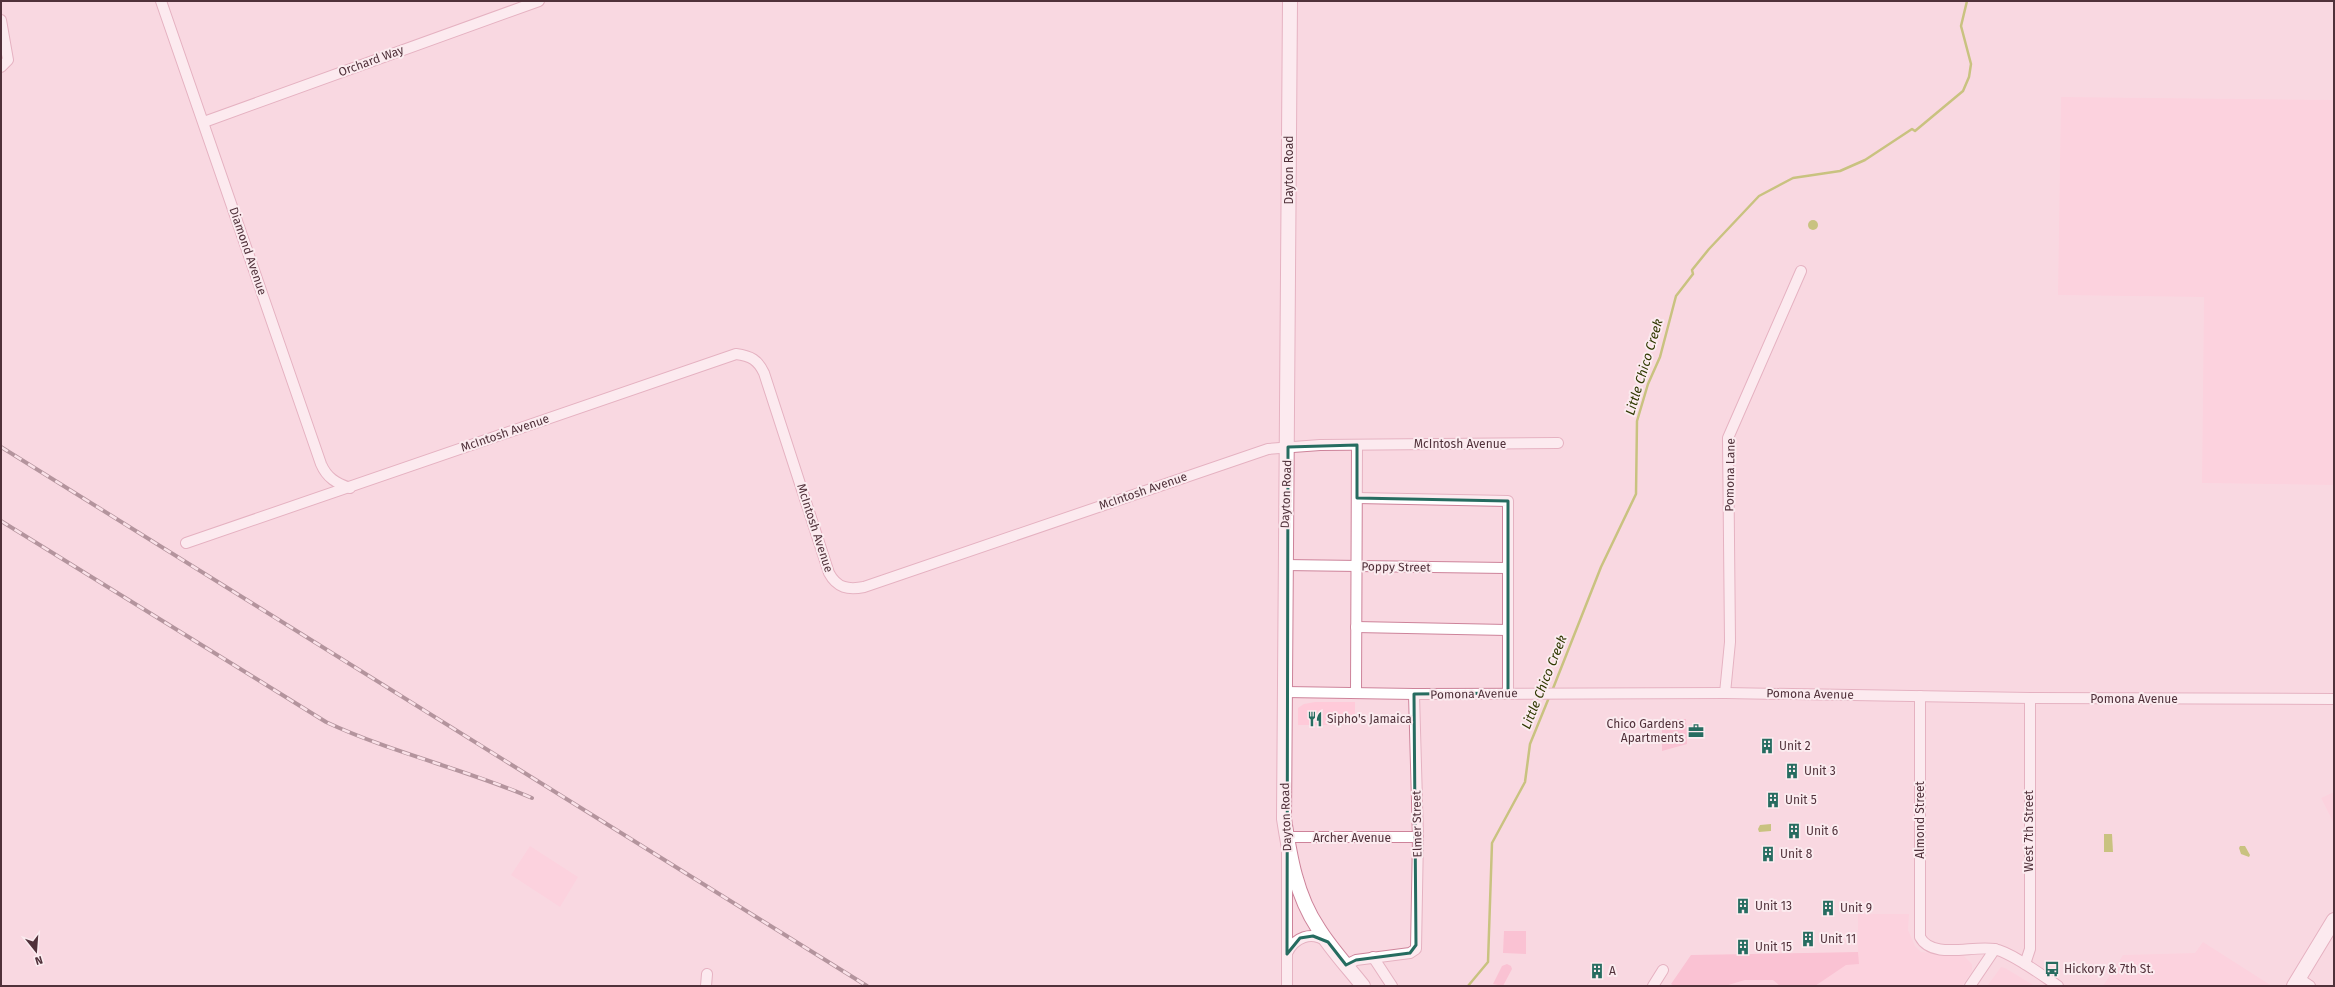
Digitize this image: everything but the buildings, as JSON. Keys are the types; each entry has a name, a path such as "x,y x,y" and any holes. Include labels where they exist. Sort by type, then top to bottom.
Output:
{"street":[{"name":"Diamond Avenue","path":"161,1 321,464 325,473 331,479 350,488"},
{"name":"Orchard Way","path":"204,122 539,1"},
{"name":"Dayton Road","path":"1287,986 1287,837 1284,818 1288,447 1290,1"},
{"path":"1,20 5,63"},
{"name":"Pomona Lane","path":"1725,693 1730,642 1728,438 1801,272"},
{"name":"McIntosh Avenue","path":"186,544 726,356 746,356 760,364 767,379 829,573 838,585 854,589 1251,454 1288,447 1558,443"},
{"path":"1356,693 1357,445"},
{"path":"1357,498 1508,501 1506,568 1508,693"},
{"name":"Poppy Street","path":"1286,565 1506,568"},
{"path":"1356,627 1507,630"},
{"name":"Pomona Avenue","path":"1286,692 1414,694 1725,693 2030,698 2334,699"},
{"name":"Elmer Street","path":"1373,957 1413,952 1416,945 1418,837 1414,694"},
{"name":"Almond Street","path":"1920,696 1919,930 1924,943 1935,949 1995,949"},
{"name":"West 7th Street","path":"2025,964 2030,949 2030,698"},
{"path":"1287,837 1291,866 1300,894 1318,929 1363,986"},
{"name":"Archer Avenue","path":"1287,837 1418,837"},
{"path":"2301,984 2334,920"},
{"path":"1287,954 1292,944 1304,937 1313,936 1328,942"},
{"path":"1970,986 1995,949 2025,964 2058,986"},
{"path":"1346,965 1356,960 1373,957 1392,986"},
{"path":"1653,986 1663,970"},
{"path":"706,986 707,974"}],"highlighted area":[{"path":"1357,445 1357,498 1508,501 1508,693 1414,694 1416,945 1410,953 1356,960 1346,965 1328,942 1313,936 1300,938 1287,954 1288,447"}],"shaded area":[{"path":"2061,97 2334,100 2334,485 2202,483 2204,297 2058,295"},
{"path":"1811,220 1815,220 1817,221 1817,229 1811,230 1808,227 1808,223"},
{"path":"1315,702 1355,702 1355,725 1298,725 1298,708 1304,704"},
{"path":"1662,719 1686,719 1687,744 1662,751"},
{"path":"2334,792 2334,824 2321,798"},
{"path":"1771,824 1771,831 1759,832 1758,829 1760,825"},
{"path":"2104,834 2112,834 2113,852 2104,852"},
{"path":"530,846 578,877 560,907 511,875"},
{"path":"2240,846 2245,846 2250,855 2249,857 2241,854 2239,848"},
{"path":"1858,914 1909,914 1908,930 1915,946 1921,952 1964,956 1972,964 1972,971 1962,986 1815,986 1846,964 1858,952"},
{"path":"1504,931 1526,931 1526,954 1503,953"},
{"path":"2203,942 2272,986 2103,986 2123,955 2195,953"},
{"path":"1858,952 1859,964 1846,965 1815,986 1780,986 1773,980 1745,980 1725,986 1674,986 1671,984 1691,955"},
{"path":"1507,964 1511,966 1512,969 1503,986 1493,984 1502,966"},
{"path":"2001,967 2005,968 2035,986 1987,986"},
{"path":"1745,980 1773,980 1780,986 1725,986"}],"waterway":[{"name":"Little Chico Creek","path":"1552,691 1601,567 1636,494 1637,421 1648,384 1660,357 1676,296 1693,274 1692,270 1709,249 1759,196 1793,178 1840,171 1865,160 1912,129 1915,131 1963,91 1969,77 1971,64 1961,26 1967,1"},
{"name":"Little Chico Creek","path":"1468,986 1488,962 1492,843 1525,782 1530,744 1550,695"}],"railway":[{"path":"1,447 867,986"},
{"path":"1,521 326,722 377,743 481,778 532,798"}],"place":[{"name":"Sipho's Jamaica","path":"1315,719"},
{"name":"Chico Gardens Apartments","path":"1696,731"},
{"name":"Unit 2","path":"1767,746"},
{"name":"Unit 3","path":"1792,771"},
{"name":"Unit 5","path":"1773,800"},
{"name":"Unit 6","path":"1794,831"},
{"name":"Unit 8","path":"1768,854"},
{"name":"Unit 13","path":"1743,906"},
{"name":"Unit 9","path":"1828,908"},
{"name":"Unit 11","path":"1808,939"},
{"name":"Unit 15","path":"1743,947"},
{"name":"Hickory & 7th St.","path":"2052,969"},
{"name":"A","path":"1597,971"}]}
